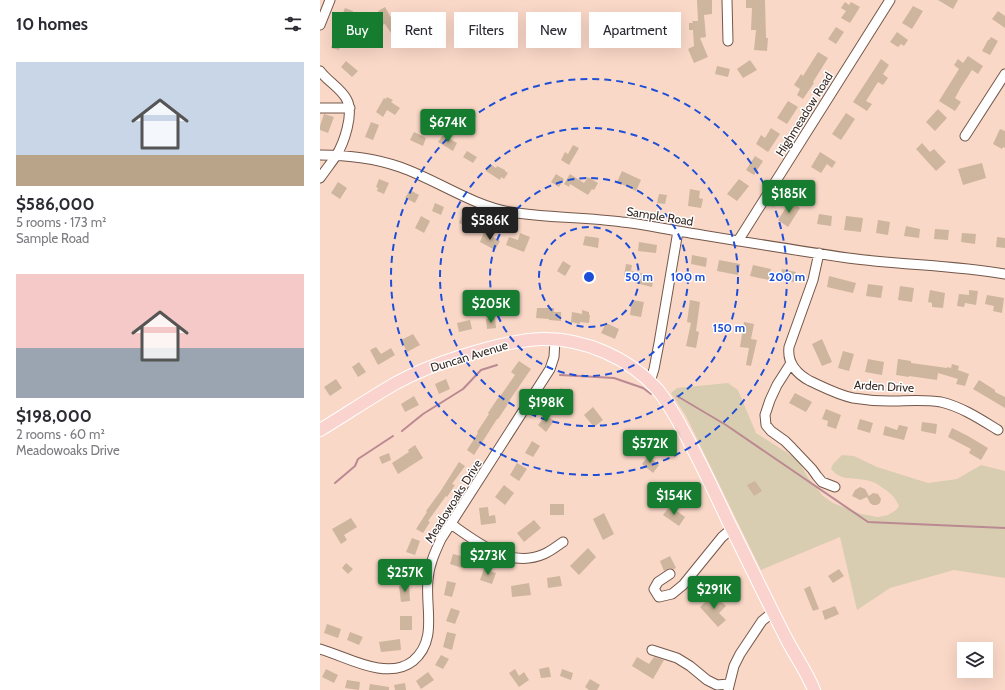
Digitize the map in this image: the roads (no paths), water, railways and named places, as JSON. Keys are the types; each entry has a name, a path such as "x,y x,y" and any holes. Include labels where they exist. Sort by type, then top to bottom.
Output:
{"main road":[{"name":"Duncan Avenue","path":"320,430 396,383 433,366 480,350 543,339 575,343 604,352 639,372 650,382 664,399 676,418 693,448 773,612 788,642 808,675 814,690"}],"street":[{"path":"320,25 330,0"},
{"path":"728,0 728,41"},
{"name":"Highmeadow Road","path":"738,241 890,0"},
{"path":"320,71 343,94 350,108 350,116 342,142 336,155 320,178"},
{"path":"965,136 1005,74"},
{"path":"320,108 350,108"},
{"name":"Sample Road","path":"320,155 336,155 373,160 400,167 471,199 500,210 531,215 621,222 877,261 975,269 1005,274"},
{"path":"650,382 654,369 678,231"},
{"path":"819,253 813,280 789,347 789,358 791,363 781,377 770,400 765,415 766,425 771,431 785,441 812,469 822,482 835,487"},
{"name":"Meadowoaks Drive","path":"320,649 360,664 380,668 397,668 416,659 425,647 429,632 427,589 432,558 451,524 550,369 554,357 554,340"},
{"name":"Arden Drive","path":"791,363 796,371 808,379 851,398 939,402 959,408 998,430"},
{"path":"451,524 492,550 508,557 518,559 545,554 563,542"},
{"path":"670,574 658,582 654,589 659,597 672,594 683,585 722,537 729,531 734,531"},
{"path":"652,650 677,658 690,666 707,680 717,685 729,687 734,666 740,654 762,621 773,612"}],"waterway":[{"path":"402,431 423,414 463,389 481,370 497,365"},
{"path":"560,375 614,378 643,388 651,394"},
{"path":"677,396 726,425 868,522 1005,528"},
{"path":"335,483 355,466 358,459 393,436"}]}
